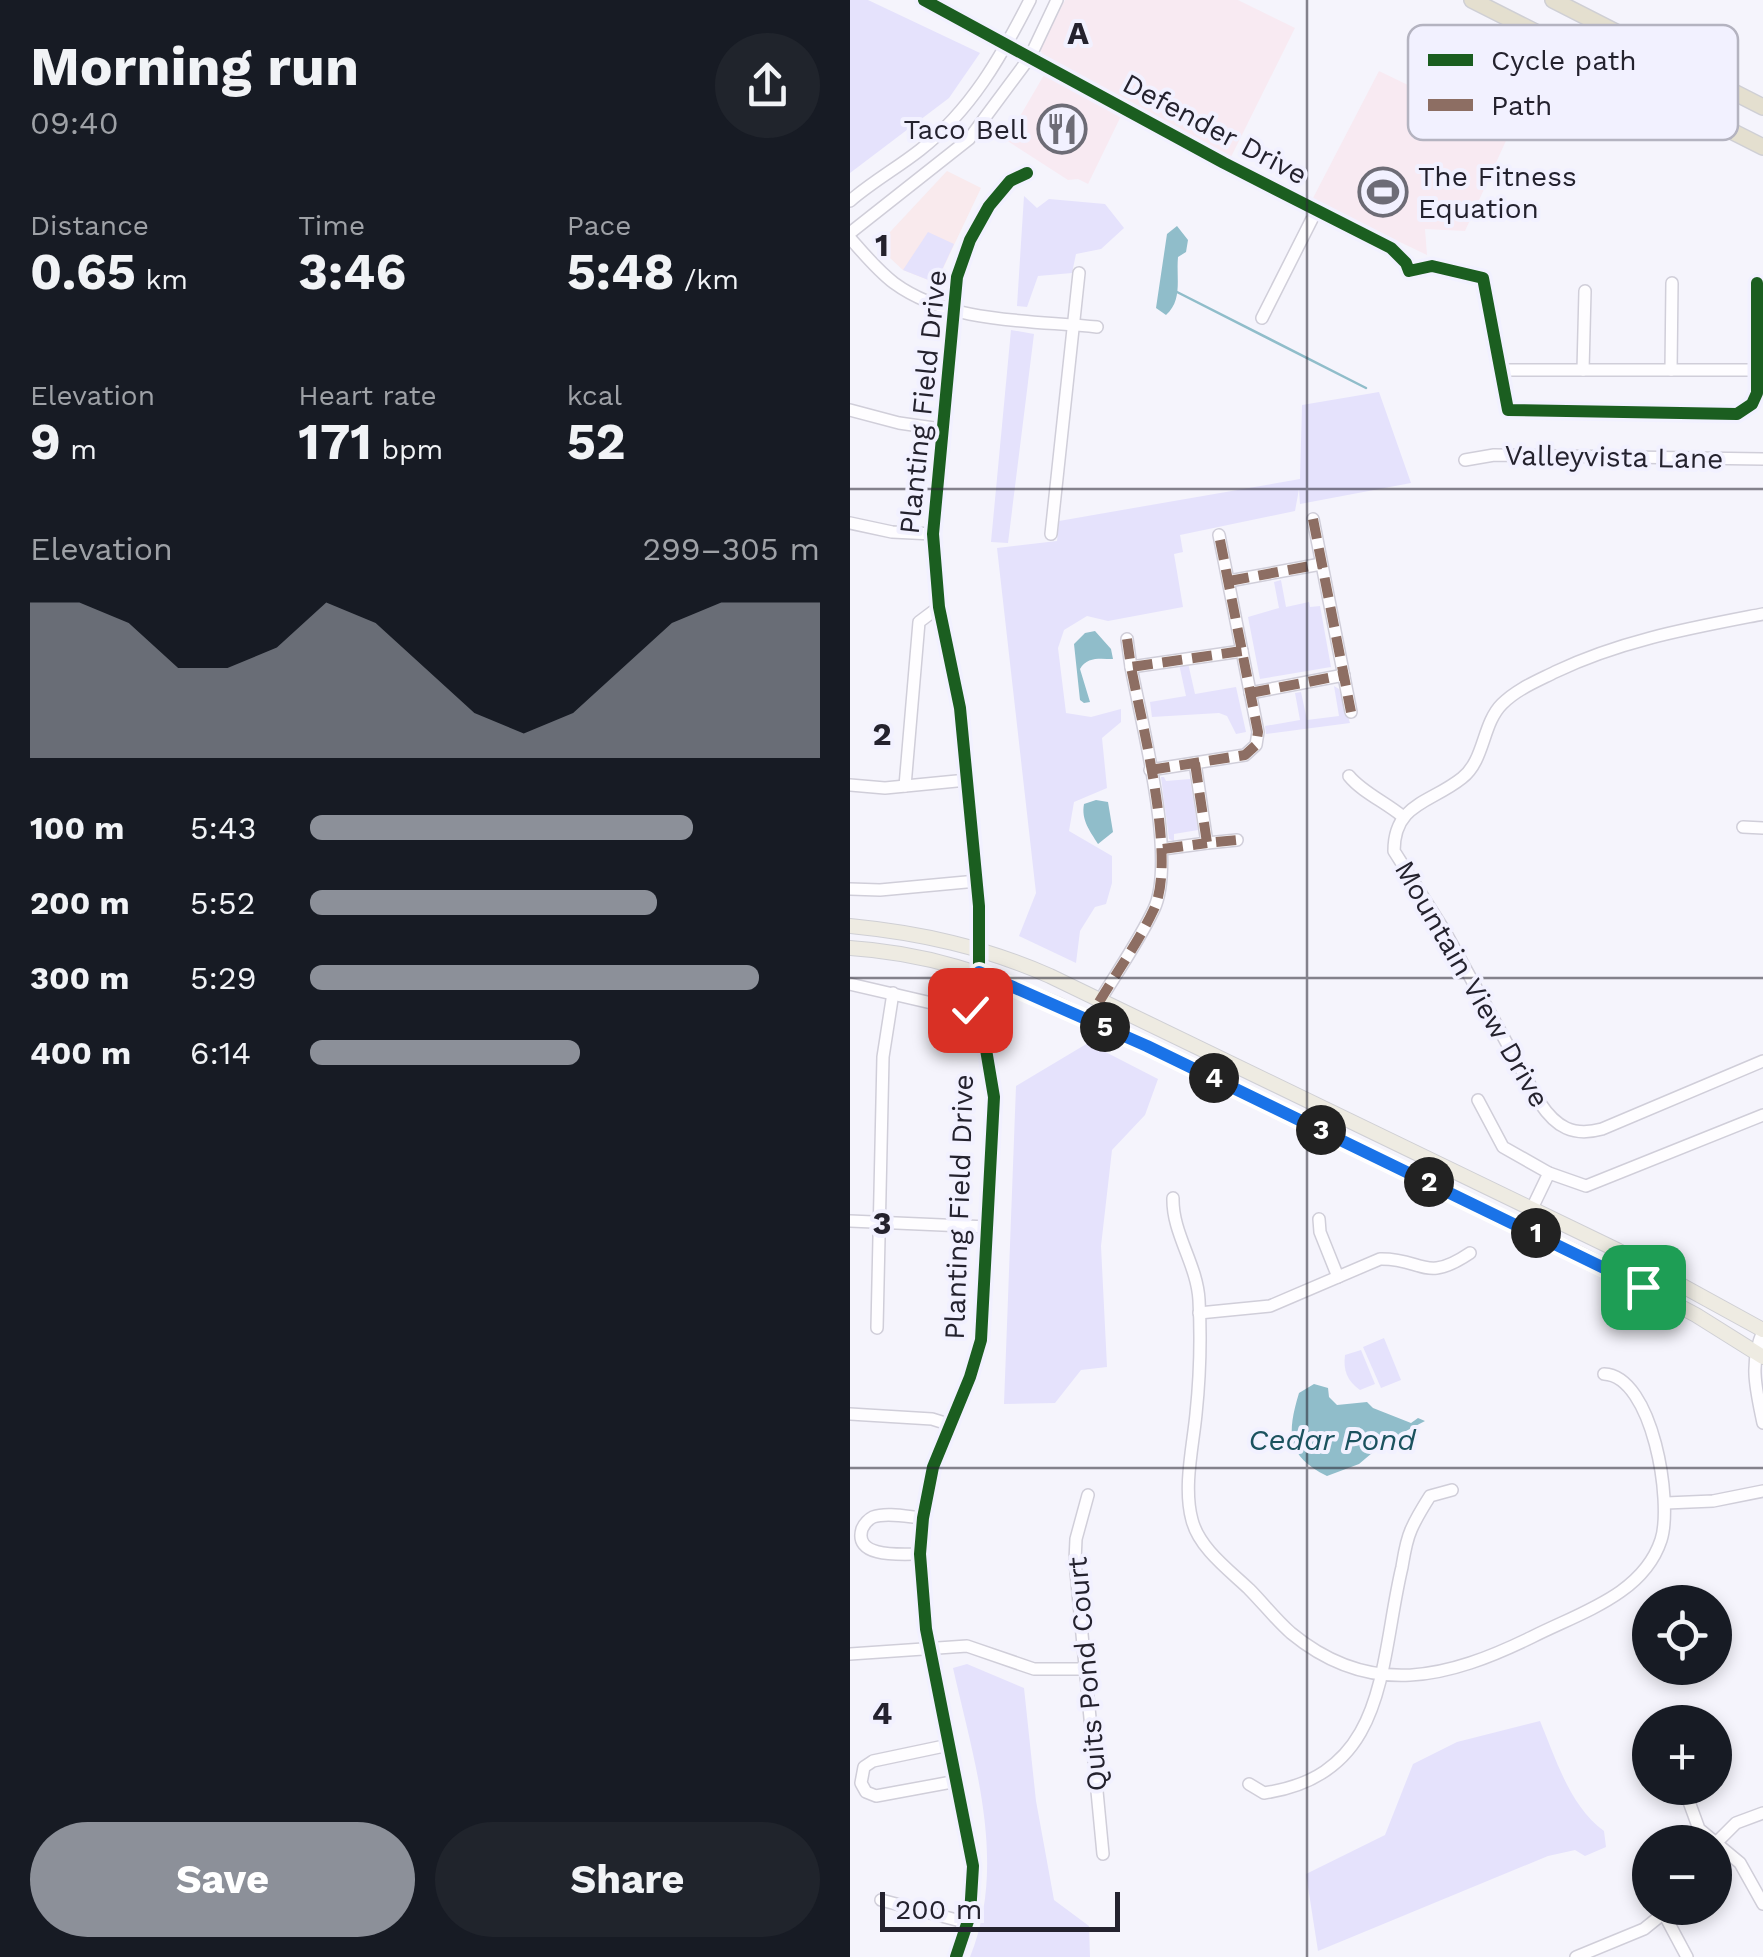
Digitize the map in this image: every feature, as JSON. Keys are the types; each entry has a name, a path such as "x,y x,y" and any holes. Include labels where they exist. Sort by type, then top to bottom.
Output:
{"highway":[{"path":"1472,0 1521,25"},
{"path":"1553,0 1603,25"},
{"path":"1738,93 1763,106"},
{"path":"1738,134 1763,147"}],"main road":[{"path":"850,926 924,935 980,949 1050,976 1657,1270 1763,1330"},
{"path":"850,948 930,958 979,972 1162,1053 1524,1227 1678,1306 1759,1354"}],"street":[{"name":"Defender Drive","path":"924,0 1392,248 1409,271 1440,267 1483,278 1506,370"},
{"path":"850,201 940,132 984,84 1030,0"},
{"path":"1057,0 1030,56 969,139 850,236 894,283 922,300 952,310 1096,327"},
{"name":"Planting Field Drive","path":"956,1957 968,1924 973,1866 929,1647 920,1554 934,1467 981,1340 994,1097 979,1008 977,882 968,780 958,694 939,606 932,534 952,310 962,258 978,222 1010,180 1027,173"},
{"path":"1262,318 1316,211"},
{"path":"1051,534 1079,272"},
{"path":"1671,370 1672,283"},
{"path":"1757,284 1760,370 1752,404 1730,415 1508,410 1506,370 1760,370"},
{"path":"1584,370 1585,291"},
{"path":"850,410 899,424 940,429"},
{"name":"Valleyvista Lane","path":"1465,460 1494,455 1763,459"},
{"path":"1313,519 1351,712"},
{"path":"850,523 892,532 932,534"},
{"path":"1150,770 1246,755 1256,744 1258,732 1220,535"},
{"path":"1229,580 1321,564"},
{"path":"905,786 919,622 939,606"},
{"name":"Mountain View Drive","path":"1763,614 1617,645 1518,692 1499,707 1472,767 1463,777 1402,816 1396,828 1394,851 1444,930 1540,1103 1559,1126 1579,1132 1602,1130 1763,1062"},
{"path":"1098,1002 1154,908 1162,882 1163,849 1128,639"},
{"path":"1131,666 1242,650"},
{"path":"1250,693 1344,676"},
{"path":"1195,763 1207,844"},
{"path":"1349,776 1359,788 1372,792 1402,816"},
{"path":"850,785 905,786 968,780"},
{"path":"1742,827 1763,828"},
{"path":"1163,849 1237,840"},
{"path":"850,890 977,882"},
{"path":"850,984 953,1008 979,1008"},
{"path":"877,1328 883,1057 893,992"},
{"path":"1478,1100 1503,1147 1577,1185 1593,1185 1763,1115"},
{"path":"1524,1227 1549,1172"},
{"path":"1174,1198 1173,1213 1196,1279 1199,1313 1197,1407 1190,1476 1192,1521 1216,1558 1292,1634 1336,1660 1382,1673 1435,1674 1475,1664 1618,1594 1640,1576 1655,1554 1664,1527 1666,1503 1645,1411 1630,1387 1604,1374"},
{"path":"1319,1219 1320,1232 1338,1277"},
{"path":"850,1221 988,1227"},
{"path":"1199,1313 1270,1306 1380,1260 1392,1259 1428,1270 1439,1269 1470,1253"},
{"path":"1763,1330 1754,1381 1763,1423"},
{"path":"850,1414 932,1419 948,1424"},
{"path":"1249,1784 1264,1793 1307,1782 1335,1764 1366,1726 1378,1698 1410,1532 1430,1496 1452,1490"},
{"path":"1666,1503 1713,1500 1763,1490"},
{"name":"Quits Pond Court","path":"1088,1495 1074,1556 1103,1854"},
{"path":"920,1554 873,1552 864,1545 862,1534 864,1524 878,1516 923,1518"},
{"path":"850,1654 929,1647 978,1648 1034,1669 1084,1669"},
{"path":"949,1745 873,1761 864,1767 860,1783 866,1792 876,1796 957,1781"},
{"path":"1732,1827 1763,1813"},
{"path":"1732,1857 1745,1869 1763,1904"},
{"path":"881,1900 968,1924"},
{"path":"1581,1956 1649,1925"},
{"path":"1673,1925 1687,1957"}],"shaded area":[{"path":"850,0 868,0 980,53 949,98 850,173"},
{"path":"1065,0 1238,0 1295,28 1231,157 1043,56 1040,49"},
{"path":"1379,71 1408,85 1408,140 1506,140 1465,231 1425,229 1427,255 1312,200"},
{"path":"1044,75 1121,116 1088,184 1068,180 1006,140"},
{"path":"947,171 981,188 936,283 903,270 877,246"},
{"path":"1024,196 1037,208 1049,199 1105,204 1124,228 1101,249 1076,254 1072,273 1038,276 1027,307 1017,306"},
{"path":"928,232 954,244 936,283 903,270"},
{"path":"1011,330 1034,334 1008,543 991,542"},
{"path":"1379,392 1411,483 1300,504 1299,489 1295,511 1180,535 1183,552 1174,554 1183,607 1108,621 1087,616 1064,630 1058,648 1066,713 1091,717 1121,709 1121,722 1102,738 1107,788 1074,802 1069,831 1112,856 1112,883 1106,904 1095,907 1080,931 1076,963 1019,936 1036,893 997,548 1057,541 1059,521 1300,479 1302,405"},
{"path":"1281,580 1286,607 1309,602 1310,607 1320,606 1331,667 1260,679 1248,617 1279,608 1274,582"},
{"path":"1188,663 1195,694 1236,687 1246,732 1236,734 1227,716 1219,713 1152,717 1150,702 1186,696 1179,664"},
{"path":"1334,686 1339,689 1350,723 1266,734 1265,726 1300,720 1295,693 1301,692 1307,720 1339,716"},
{"path":"1161,777 1166,781 1190,779 1198,830 1174,834 1174,841 1169,839"},
{"path":"1088,1043 1158,1079 1145,1115 1112,1150 1101,1246 1107,1367 1081,1370 1055,1403 1004,1404 1016,1086"},
{"path":"1384,1338 1401,1380 1381,1388 1363,1347"},
{"path":"1361,1350 1375,1384 1360,1390 1345,1370 1345,1355"},
{"path":"967,1664 1024,1688 1036,1801 1054,1900 1089,1926 1090,1957 970,1957 981,1921 987,1849 978,1776 953,1668"},
{"path":"1540,1721 1573,1795 1604,1831 1606,1847 1585,1856 1575,1850 1548,1856 1318,1951 1306,1874 1385,1835 1413,1764 1457,1742"}],"water":[{"path":"1177,226 1188,240 1186,252 1178,257 1175,303 1166,315 1156,308 1167,234"},
{"path":"1095,631 1111,649 1113,659 1090,660 1080,669 1090,702 1084,703 1080,700 1074,644 1085,633"},
{"path":"1108,802 1113,832 1098,844 1083,810 1084,804"},
{"name":"Cedar Pond","path":"1314,1384 1328,1388 1329,1397 1337,1405 1367,1402 1411,1423 1418,1418 1425,1421 1385,1442 1359,1464 1327,1476 1304,1460 1293,1442 1299,1393"}],"waterway":[{"path":"1177,292 1366,388"}],"marked path":[{"path":"1313,519 1351,712"},
{"path":"1150,770 1245,755 1256,745 1258,732 1219,535"},
{"path":"1229,581 1321,564"},
{"path":"1127,639 1131,667 1242,651"},
{"path":"1099,1002 1148,921 1160,887 1160,826 1131,667"},
{"path":"1250,693 1344,675"},
{"path":"1195,763 1207,843 1237,840"},
{"path":"1163,849 1207,843"}],"cycle path":[{"path":"924,0 1224,163 1391,248 1409,271 1432,266 1483,278 1508,410 1737,414 1752,404 1757,393 1757,283"},
{"path":"956,1957 970,1915 973,1866 926,1629 920,1554 933,1467 981,1340 994,1097 979,1008 979,906 960,708 939,607 933,534 957,277 970,240 989,206 1010,181 1027,173"}],"place":[{"name":"Taco Bell","path":"1062,129"},
{"name":"The Fitness Equation","path":"1383,192"}],"route":[{"path":"970,1010 979,1008 979,972 1147,1046 1643,1287"}]}
